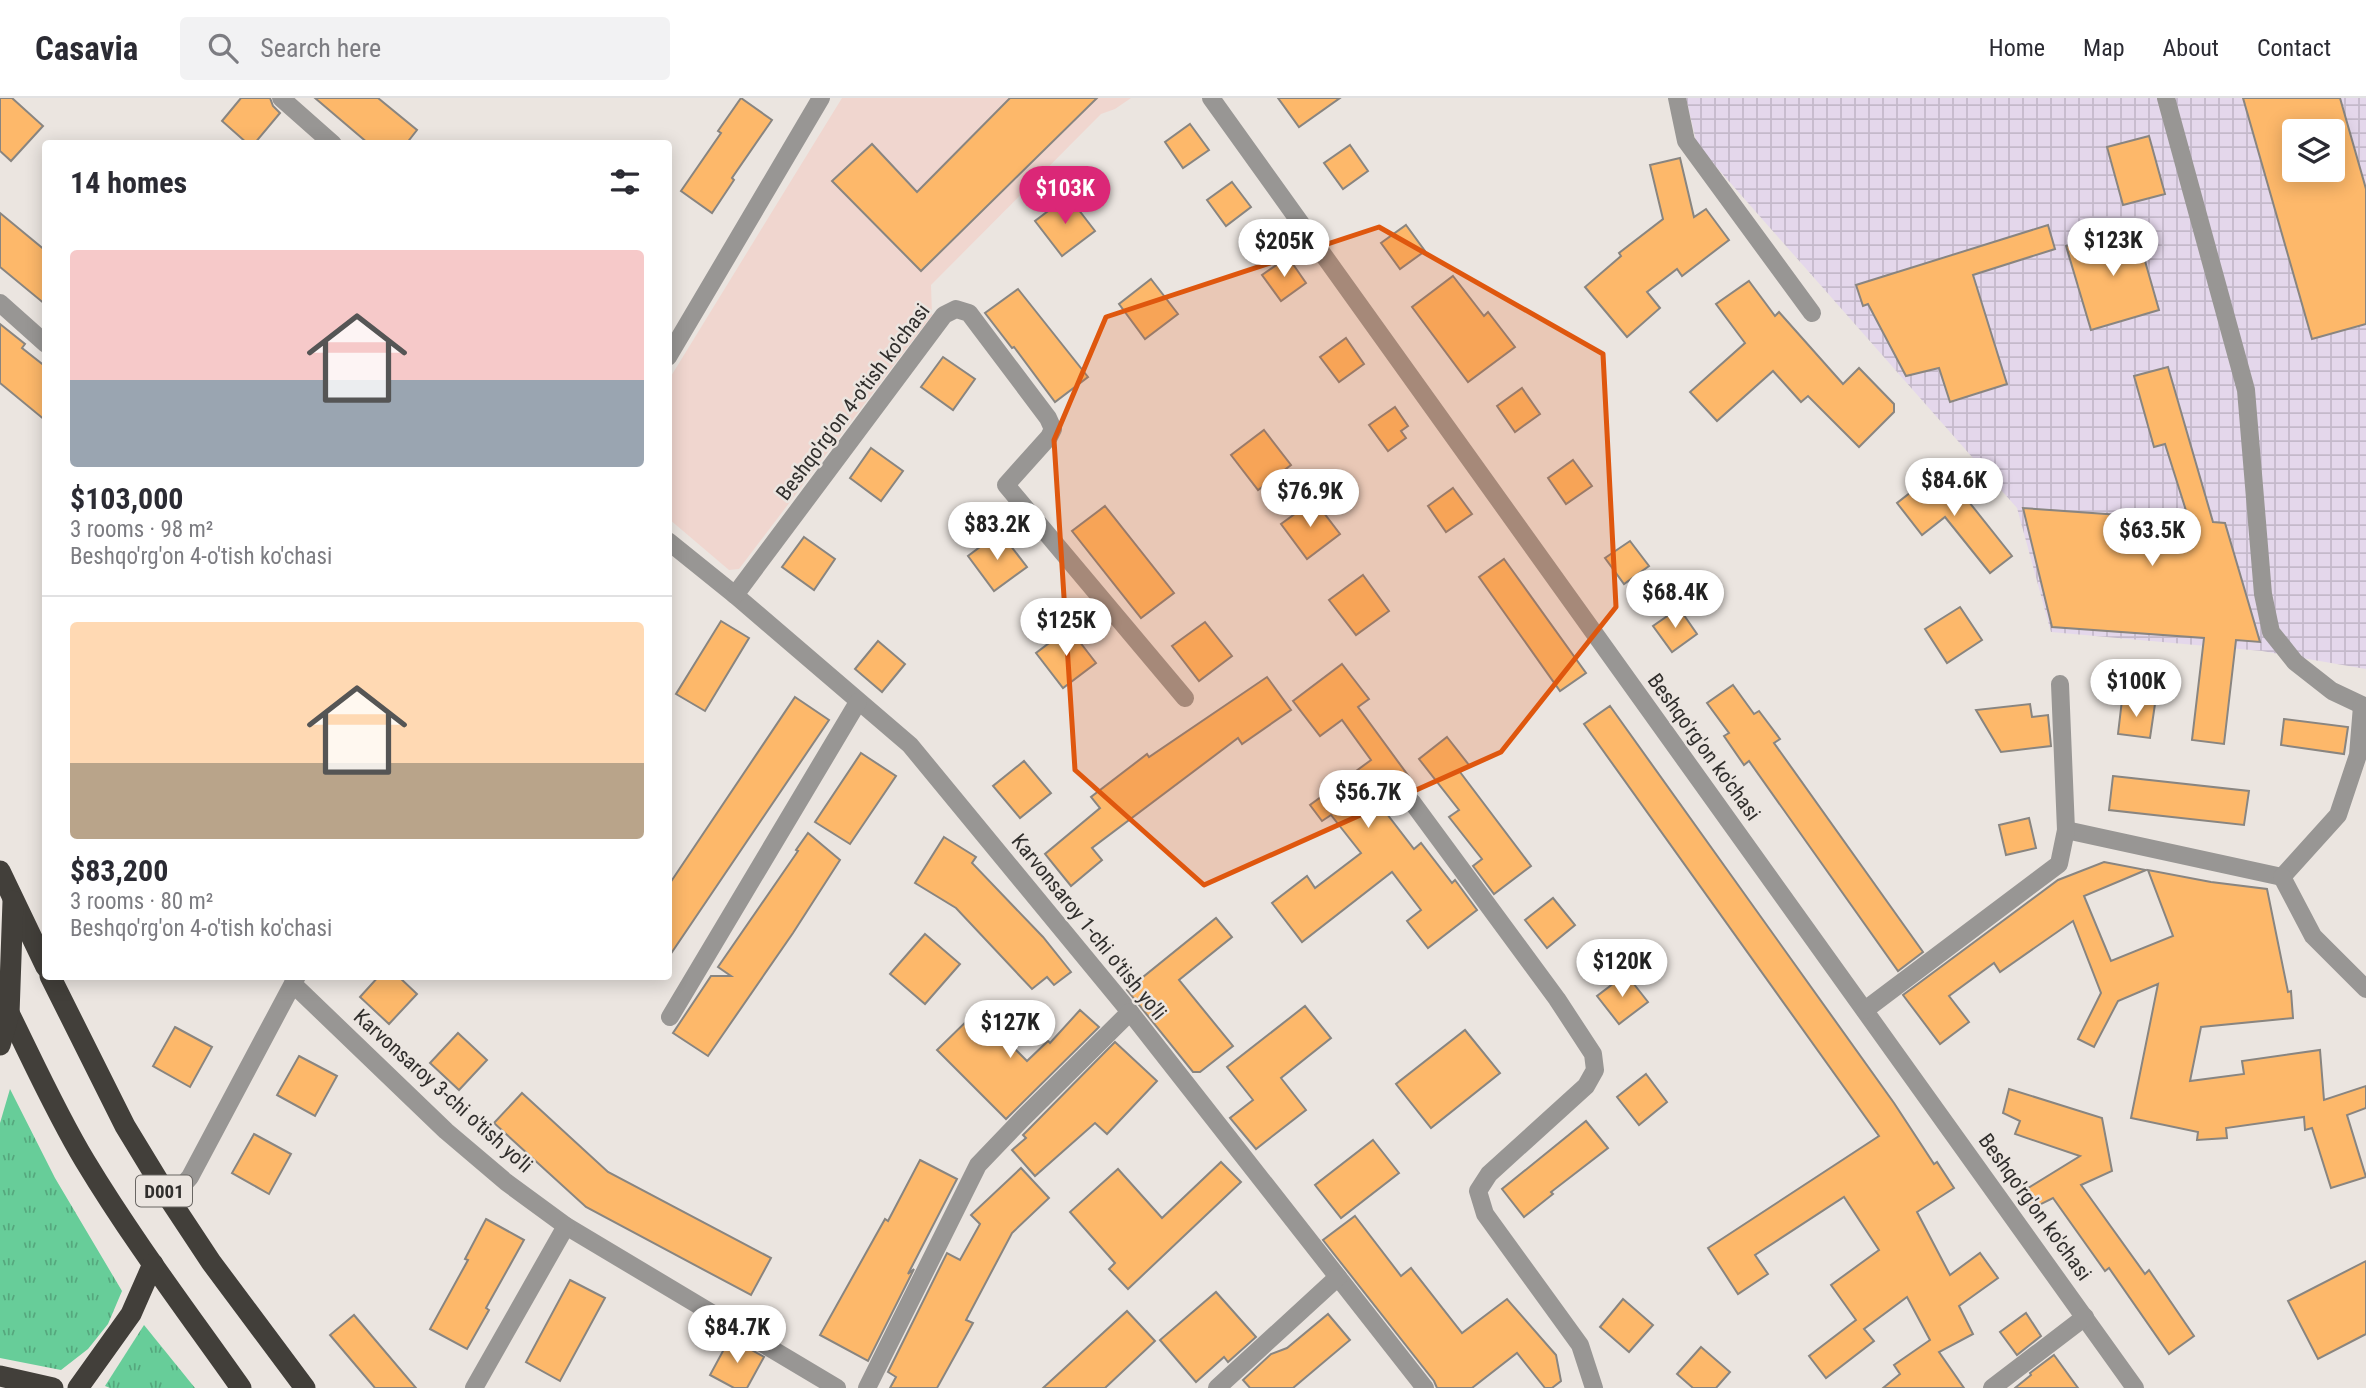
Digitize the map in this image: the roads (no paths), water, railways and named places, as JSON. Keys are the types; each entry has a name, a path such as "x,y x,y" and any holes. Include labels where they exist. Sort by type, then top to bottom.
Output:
{"highway":[{"path":"0,871 42,959"},
{"path":"0,1045 13,901"},
{"name":"D001","path":"52,980 125,1126 170,1200 211,1262 305,1388"},
{"name":"D001","path":"5,1004 44,1086 83,1158 118,1214 241,1388"},
{"path":"78,1388 131,1314 153,1264"},
{"path":"0,1376 52,1388"}],"street":[{"path":"281,98 328,140"},
{"path":"672,350 821,98"},
{"name":"Beshqo'rg'on ko'chasi","path":"1211,98 2135,1388"},
{"path":"1677,98 1686,141 1812,313"},
{"path":"2166,98 2246,390 2263,594 2271,632 2295,662 2332,691 2364,706 2358,755 2338,815 2282,877"},
{"path":"0,303 42,340"},
{"name":"Beshqo'rg'on 4-o'tish ko'chasi","path":"735,595 944,315 956,309 969,313 1048,418 1053,429 1006,485 1185,698"},
{"name":"Karvonsaroy 1-chi o'tish yo'li","path":"672,544 910,745 1130,1012 1425,1388"},
{"path":"1865,1010 2059,864 2066,830 2060,684"},
{"path":"670,1017 858,702"},
{"path":"1412,802 1557,999 1593,1054 1595,1070 1586,1086 1489,1174 1478,1191 1485,1214 1580,1345 1594,1388"},
{"path":"2066,830 2282,877"},
{"path":"2282,877 2313,936 2365,986"},
{"path":"170,1200 190,1177 295,980"},
{"name":"Karvonsaroy 3-chi o'tish yo'li","path":"295,980 446,1130 506,1182 566,1226 836,1388"},
{"path":"867,1388 978,1165 1130,1012"},
{"path":"474,1388 566,1226"},
{"path":"1216,1388 1338,1278"},
{"path":"1992,1388 2085,1317"}]}
